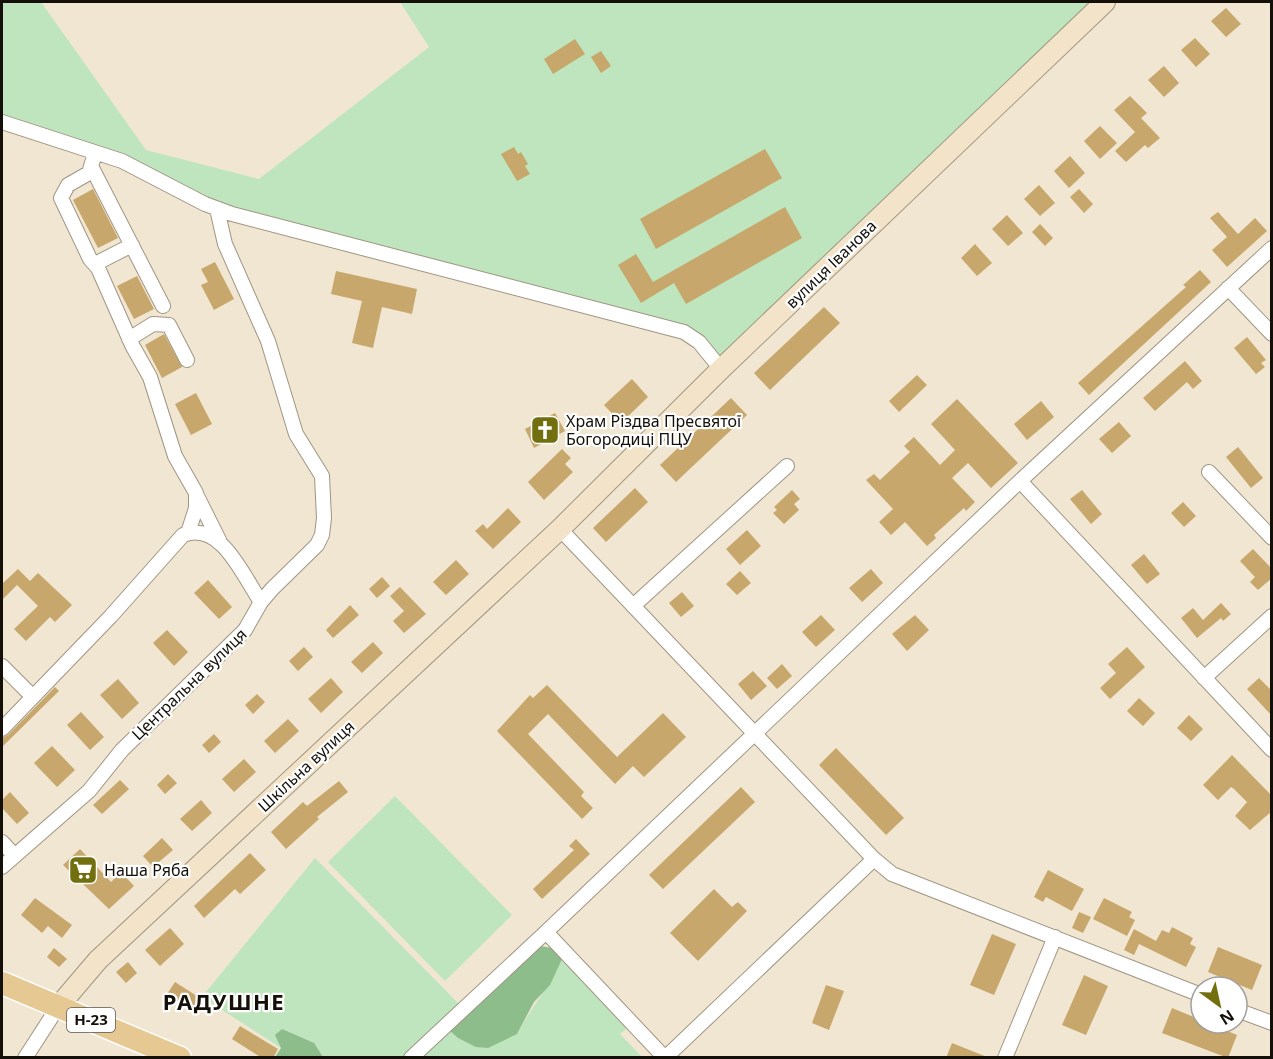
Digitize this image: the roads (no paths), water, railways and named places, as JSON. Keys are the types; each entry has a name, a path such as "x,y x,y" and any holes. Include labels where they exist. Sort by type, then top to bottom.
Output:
{"main road":[{"name":"Н-23","path":"2,984 180,1058"}],"street":[{"name":"вулиця Іванова","path":"560,530 721,369 1106,2"},
{"path":"2,122 122,161 217,209 684,332 699,342 721,369"},
{"path":"95,153 92,168 163,306"},
{"path":"92,168 68,185 61,198 95,264 129,339 150,377 175,456 219,540 261,602"},
{"name":"Центральна вулиця","path":"2,867 89,791 122,750 245,630 261,602 317,545 322,535 325,497 322,476 296,434 268,341 225,244 217,209"},
{"path":"95,264 132,245"},
{"path":"411,1058 1020,481 1272,248"},
{"path":"1228,288 1272,334"},
{"path":"129,339 153,324 169,325 187,360"},
{"path":"633,606 787,466"},
{"path":"1209,472 1272,538"},
{"path":"1020,481 1272,750"},
{"path":"188,533 196,508 196,493"},
{"path":"560,530 874,859 891,874 1189,990"},
{"name":"Шкільна вулиця","path":"58,1007 98,960 560,530"},
{"path":"2,729 111,616 175,542 188,533 201,531 219,540"},
{"path":"1204,678 1272,616"},
{"path":"2,666 32,696"},
{"path":"2,842 14,855"},
{"path":"546,932 665,1058 874,859"},
{"path":"1005,1058 1055,937"},
{"path":"25,1058 58,1007"},
{"path":"1249,1014 1272,1023"}],"place":[{"name":"Храм Різдва Пресвятої Богородиці ПЦУ","path":"545,430"},
{"name":"Наша Ряба","path":"83,870"}],"district":[{"name":"РАДУШНЕ","path":"224,1002"}]}
